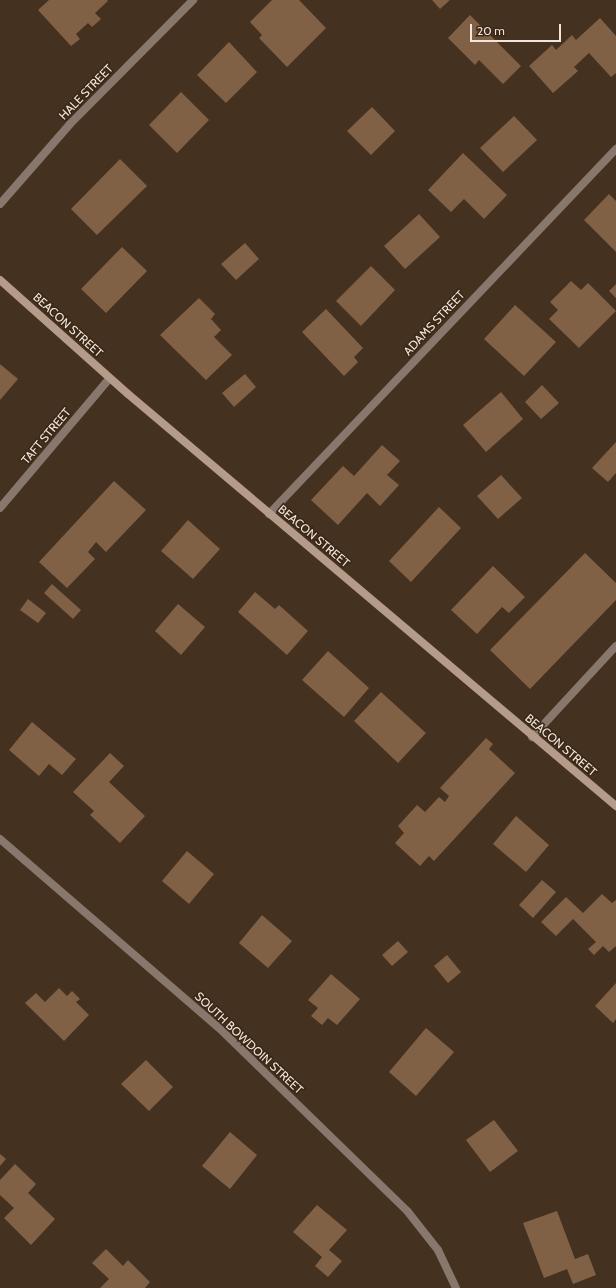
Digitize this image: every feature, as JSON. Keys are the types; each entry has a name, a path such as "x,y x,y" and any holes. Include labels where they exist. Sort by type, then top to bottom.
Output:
{"main road":[{"name":"BEACON STREET","path":"0,280 110,378 269,514 532,737 616,806"}],"street":[{"name":"HALE STREET","path":"0,204 70,124 193,0"},
{"name":"ADAMS STREET","path":"269,514 616,149"},
{"name":"TAFT STREET","path":"0,508 110,378"},
{"path":"532,737 616,646"},
{"name":"SOUTH BOWDOIN STREET","path":"0,839 218,1027 402,1207 438,1250 456,1288"}],"building":[{"path":"49,0 108,1 95,13 101,19 92,27 88,23 76,34 80,39 71,46 38,10"},
{"path":"272,0 299,0 326,28 287,67 259,38 262,35 250,22"},
{"path":"432,0 450,0 440,9"},
{"path":"470,15 521,66 503,84 479,60 475,65 448,38"},
{"path":"600,18 616,36 616,73 611,77 589,53 574,67 578,71 553,93 529,66 552,45 556,50 572,35 576,40"},
{"path":"229,42 257,72 226,103 197,75"},
{"path":"181,92 209,120 177,153 149,125"},
{"path":"372,107 395,131 371,155 347,131"},
{"path":"514,116 537,140 503,172 480,148"},
{"path":"463,153 507,195 484,219 464,199 451,212 428,190"},
{"path":"120,159 147,186 97,235 71,209"},
{"path":"609,194 616,201 616,252 584,220"},
{"path":"419,214 440,237 405,269 384,246"},
{"path":"245,243 259,259 236,280 221,264"},
{"path":"122,247 147,271 106,313 81,289"},
{"path":"371,266 395,290 361,326 336,301"},
{"path":"571,281 581,290 588,283 616,311 579,348 549,319 558,310 550,302"},
{"path":"616,284 616,298 609,291"},
{"path":"199,298 215,314 211,319 221,330 214,337 232,355 206,380 160,335"},
{"path":"515,305 556,342 524,376 484,339"},
{"path":"326,309 363,348 354,357 358,362 344,376 302,332"},
{"path":"0,364 18,379 0,400"},
{"path":"245,374 256,387 234,407 222,393"},
{"path":"542,385 559,403 541,419 525,402"},
{"path":"501,392 523,419 486,452 463,425"},
{"path":"616,442 616,473 608,482 592,468"},
{"path":"382,445 400,461 387,475 399,485 380,506 367,493 338,525 311,500 343,466 354,476"},
{"path":"501,475 522,498 498,519 477,496"},
{"path":"114,481 146,510 106,552 96,542 88,552 95,559 67,588 39,562"},
{"path":"439,507 461,528 411,582 389,561"},
{"path":"188,520 220,549 193,579 161,551"},
{"path":"585,553 616,583 616,600 530,689 490,650"},
{"path":"493,566 525,597 509,613 502,607 477,634 451,610"},
{"path":"52,584 81,610 73,619 44,593"},
{"path":"255,592 275,609 279,605 308,631 287,655 238,612"},
{"path":"28,599 46,613 38,623 20,610"},
{"path":"178,604 205,627 181,655 155,631"},
{"path":"328,651 369,688 344,717 302,680"},
{"path":"381,692 426,733 398,763 354,721"},
{"path":"32,722 76,759 62,775 49,764 39,776 9,750"},
{"path":"486,738 493,744 489,749 515,773 434,861 429,856 420,866 395,843 404,833 398,826 417,805 425,812 439,797 445,802 449,796 440,788"},
{"path":"110,753 124,766 109,782 145,816 120,843 90,815 94,811 73,792"},
{"path":"516,816 549,845 526,872 493,844"},
{"path":"187,851 214,874 189,904 162,881"},
{"path":"542,880 556,892 533,918 519,905"},
{"path":"602,894 612,903 616,900 616,946 609,952 603,946 594,955 588,949 596,942 573,919 556,936 541,922 566,897 583,913"},
{"path":"262,915 292,941 268,968 239,943"},
{"path":"398,941 408,952 392,966 382,955"},
{"path":"447,955 461,972 448,983 434,966"},
{"path":"331,974 360,999 337,1025 328,1018 322,1025 311,1016 318,1008 308,1000"},
{"path":"616,983 616,1019 613,1023 595,1006"},
{"path":"59,988 67,996 72,991 80,999 76,1002 89,1015 64,1041 25,1003 36,993 45,1002"},
{"path":"426,1028 454,1052 416,1096 389,1072"},
{"path":"146,1060 173,1087 149,1111 121,1084"},
{"path":"494,1120 518,1151 490,1172 466,1140"},
{"path":"230,1132 257,1155 230,1189 202,1166"},
{"path":"0,1154 6,1159 0,1166"},
{"path":"15,1164 36,1184 28,1193 55,1219 31,1245 4,1218 14,1208 0,1195 0,1180"},
{"path":"317,1205 347,1230 329,1250 342,1261 328,1277 315,1266 322,1257 293,1232"},
{"path":"557,1211 575,1259 588,1254 596,1275 573,1284 567,1269 544,1278 523,1223"},
{"path":"106,1249 123,1266 128,1260 150,1282 145,1288 100,1288 109,1279 92,1263"}]}
